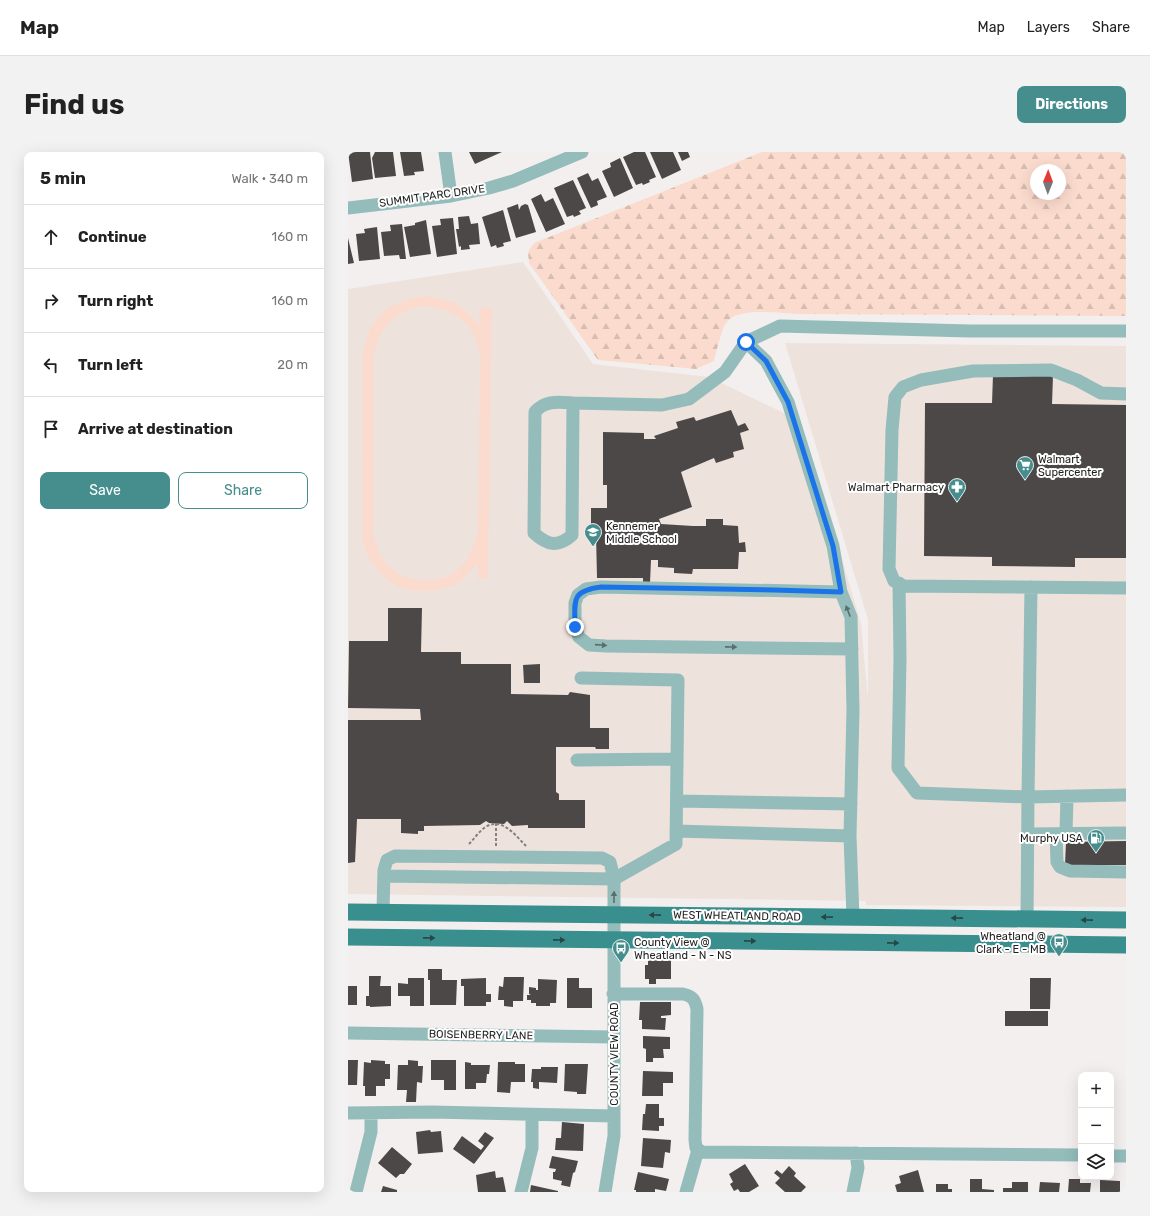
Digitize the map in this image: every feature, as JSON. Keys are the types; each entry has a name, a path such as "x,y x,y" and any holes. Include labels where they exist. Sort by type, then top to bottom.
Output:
{"main road":[{"name":"WEST WHEATLAND ROAD","path":"348,912 1126,920"},
{"path":"383,912 400,938"},
{"path":"853,917 854,942"},
{"path":"1026,944 1027,919"},
{"path":"348,937 1126,945"}],"street":[{"path":"445,152 451,196"},
{"name":"SUMMIT PARC DRIVE","path":"348,208 451,196 489,188 513,181 582,152"},
{"path":"573,403 572,535 566,541 554,544 542,541 534,533 535,412 540,406 548,402 662,405 689,399 725,372 746,342 780,326 970,331 1126,331"},
{"path":"746,342 766,361 788,402 833,546 841,592 851,616 853,710 850,836 853,917"},
{"path":"1126,394 1101,392 1077,380 1050,370 973,371 921,380 903,387 895,396 892,430 889,569 894,581 904,586 1126,588"},
{"path":"899,583 900,658 898,768 917,793 1028,797 1126,796"},
{"path":"841,592 601,587 586,589 578,595 575,603 575,627 579,637 589,644 595,645 852,649"},
{"path":"1027,919 1032,587"},
{"path":"383,912 384,876 614,879 676,844 678,680 581,678"},
{"path":"578,760 677,759"},
{"path":"1067,796 1057,862 1060,867 1070,871 1126,872"},
{"path":"677,801 851,804"},
{"path":"676,831 850,836"},
{"path":"1028,834 1126,833"},
{"name":"COUNTY VIEW ROAD","path":"384,876 387,860 395,856 602,858 610,862 614,879 614,1136 605,1192"},
{"path":"613,994 683,994 691,995 696,1001 694,1140 696,1148 702,1152 1078,1156"},
{"name":"BOISENBERRY LANE","path":"348,1033 614,1037"},
{"path":"348,1113 432,1112 614,1116"},
{"path":"356,1192 371,1132 372,1113"},
{"path":"521,1192 532,1148 532,1115"},
{"path":"686,1192 698,1150"},
{"path":"853,1192 858,1168 856,1153"},
{"path":"1114,1156 1126,1156"}],"path":[{"path":"468,845 486,827 496,823 506,826 527,847"},
{"path":"496,823 496,846"}],"shaded area":[{"name":"Kennemer Middle School","path":"523,262 593,364 709,377 786,414 816,470 861,624 868,699 868,620 785,343 1126,346 1126,907 866,905 866,901 348,894 348,289"}],"green space":[{"path":"762,152 1126,152 1126,316 800,314 760,312 740,314 726,323 714,361 696,369 598,360 529,263 528,252 534,243"},
{"path":"429,296 452,302 468,312 479,325 480,307 492,308 488,578 478,579 477,563 458,583 435,590 418,591 409,590 395,585 383,576 370,560 362,538 363,353 371,329 380,315 399,302","holes":["421,306 432,307 452,313 460,318 472,332 480,353 478,530 472,550 467,560 460,568 452,574 442,578 421,580 411,578 392,569 381,555 373,534 373,360 379,339 388,324 401,314 410,310"]}],"building":[{"path":"348,152 370,152 373,179 352,182"},
{"path":"375,152 393,152 396,176 375,178 372,158"},
{"path":"400,152 421,152 424,171 414,172 415,175 404,176"},
{"path":"469,152 502,152 475,164"},
{"path":"634,152 645,152 656,177 643,185 642,183 636,185 623,157"},
{"path":"650,152 673,152 681,170 662,179"},
{"path":"678,152 688,152 690,157 682,161"},
{"path":"620,158 633,188 614,197 602,171 611,167 610,163"},
{"path":"588,173 592,181 598,178 607,197 597,201 598,205 591,208 577,178"},
{"path":"573,180 586,208 579,211 581,214 574,217 573,215 567,217 554,188"},
{"path":"541,194 545,202 553,198 565,224 546,232 531,199"},
{"path":"518,204 519,210 521,206 525,204 528,205 536,232 516,238 507,208"},
{"path":"503,210 511,241 503,243 504,246 497,248 496,245 491,247 482,217"},
{"path":"469,216 471,224 478,223 480,244 469,245 470,249 461,250 461,246 459,247 456,229 459,229 458,217"},
{"path":"453,218 457,254 437,257 432,226 441,225 440,219"},
{"path":"426,220 431,254 410,257 404,227 415,225 415,223"},
{"path":"402,224 406,259 400,259 399,255 384,256 381,232 391,231 390,225"},
{"path":"377,227 380,259 359,261 356,234 365,233 364,229"},
{"path":"348,238 354,263 348,264"},
{"name":"Walmart Supercenter","path":"993,375 1053,376 1052,404 1126,405 1126,558 1075,558 1075,567 992,566 992,557 924,556 925,403 992,403"},
{"path":"731,410 738,426 745,423 749,430 740,433 744,449 733,452 734,457 716,463 714,458 681,472 692,507 659,519 661,524 706,526 706,519 723,519 723,525 738,526 739,543 745,542 746,552 739,552 738,569 693,569 692,574 674,573 674,568 658,567 658,560 651,560 650,583 643,584 643,578 597,578 596,534 591,534 591,508 607,508 607,485 603,485 603,432 644,433 644,439 656,439 654,436 678,428 676,422 694,417 696,421"},
{"path":"388,608 422,608 421,652 461,652 461,664 511,664 511,694 568,695 570,692 590,695 590,728 609,728 609,749 596,749 595,747 556,747 556,792 559,794 559,800 585,800 585,828 528,828 528,825 512,826 507,821 504,824 489,823 486,821 480,825 424,826 424,831 418,831 418,834 401,833 401,819 357,819 355,862 348,863 348,720 421,720 420,709 348,708 349,641 388,641"},
{"path":"540,664 540,683 524,683 523,665"},
{"name":"Murphy USA","path":"1126,841 1126,865 1065,865 1066,842"},
{"path":"648,958 671,958 671,979 656,979 656,984 649,984 649,979 645,979 645,965 648,965"},
{"path":"428,969 442,969 442,980 457,980 456,1005 430,1005 430,980 428,980"},
{"path":"369,976 381,976 380,986 391,986 391,1006 366,1006 366,996 369,996"},
{"path":"504,977 524,977 523,1001 513,1001 513,1007 504,1006 504,1000 498,1000 499,986 503,987"},
{"path":"408,978 424,978 424,1006 410,1006 410,996 398,996 398,983 408,984"},
{"path":"486,978 486,994 491,994 491,1002 486,1002 486,1006 464,1006 464,986 461,986 461,979"},
{"path":"567,978 579,978 579,988 592,988 592,1008 567,1008"},
{"path":"1030,978 1051,978 1050,1009 1030,1009"},
{"path":"538,979 557,980 556,1003 550,1003 550,1006 536,1006 536,1003 531,1003 531,1000 527,1000 527,995 531,995 529,994 529,987 536,988 536,990 538,990"},
{"path":"348,986 357,986 357,1005 348,1005"},
{"path":"640,1002 671,1002 671,1015 661,1016 661,1018 666,1018 665,1030 642,1029 642,1020 639,1020"},
{"path":"1005,1011 1048,1011 1048,1026 1005,1026"},
{"path":"643,1036 670,1037 670,1049 663,1049 664,1058 653,1058 653,1062 646,1062 646,1049 643,1048"},
{"path":"348,1060 358,1060 357,1085 348,1085"},
{"path":"371,1060 385,1061 385,1064 390,1064 390,1079 385,1079 385,1086 376,1086 376,1096 365,1096 365,1086 363,1086 364,1062 371,1063"},
{"path":"408,1060 418,1061 418,1066 423,1066 422,1083 417,1082 416,1102 406,1102 407,1090 397,1090 398,1065 408,1065"},
{"path":"431,1060 456,1060 456,1090 444,1090 444,1080 431,1080"},
{"path":"465,1062 471,1063 471,1065 490,1065 486,1083 476,1083 476,1089 465,1089"},
{"path":"498,1062 515,1062 515,1064 525,1064 525,1082 511,1082 510,1093 497,1092"},
{"path":"565,1064 588,1064 586,1094 577,1094 577,1092 564,1091"},
{"path":"541,1067 558,1067 557,1083 539,1082 539,1089 533,1088 533,1082 531,1082 532,1069 541,1069"},
{"path":"643,1071 673,1072 673,1083 663,1083 663,1096 642,1096"},
{"path":"646,1104 659,1104 659,1118 664,1118 664,1126 659,1126 659,1131 642,1130 643,1114 645,1114"},
{"path":"562,1122 584,1124 583,1151 555,1150 556,1138 561,1138"},
{"path":"430,1130 431,1132 441,1131 443,1152 418,1154 416,1132"},
{"path":"485,1132 494,1138 474,1164 453,1149 462,1136 481,1150 484,1146 478,1141"},
{"path":"643,1138 671,1140 670,1153 665,1152 663,1168 641,1166"},
{"path":"392,1147 412,1164 404,1174 400,1174 396,1178 378,1163"},
{"path":"552,1156 578,1161 575,1172 573,1173 570,1187 561,1185 562,1181 553,1179 553,1172 555,1172 556,1169 549,1168"},
{"path":"745,1164 759,1186 749,1192 740,1192 738,1189 734,1191 730,1184 733,1182 729,1174"},
{"path":"789,1166 796,1173 794,1176 806,1187 801,1192 785,1192 775,1183 780,1178 774,1173 777,1170 782,1174"},
{"path":"918,1170 924,1192 897,1192 895,1185 901,1183 899,1176"},
{"path":"495,1171 496,1178 503,1177 506,1192 478,1192 476,1175"},
{"path":"638,1172 669,1179 666,1191 655,1189 655,1192 636,1192 636,1190 634,1190"},
{"path":"970,1179 982,1179 982,1189 994,1190 994,1192 970,1192"},
{"path":"1069,1179 1078,1179 1080,1180 1080,1183 1091,1183 1090,1192 1068,1192"},
{"path":"1100,1180 1120,1181 1120,1192 1100,1192"},
{"path":"1012,1182 1028,1182 1028,1192 1003,1192 1003,1188 1012,1188"},
{"path":"1040,1182 1060,1183 1059,1192 1039,1192"},
{"path":"936,1184 948,1184 948,1189 952,1189 952,1192 936,1192"},
{"path":"531,1185 558,1191 558,1192 530,1192"},
{"path":"383,1186 397,1190 397,1192 381,1192"}],"place":[{"name":"Walmart Supercenter","path":"1025,480"},
{"name":"Walmart Pharmacy","path":"957,502"},
{"name":"Kennemer Middle School","path":"593,547"},
{"name":"Murphy USA","path":"1096,853"},
{"name":"Wheatland @ Clark - E - MB","path":"1059,957"},
{"name":"County View @ Wheatland - N - NS","path":"621,963"}],"route":[{"path":"575,627 575,603 578,595 586,589 601,587 841,592 833,546 788,402 766,361 746,342"}]}
